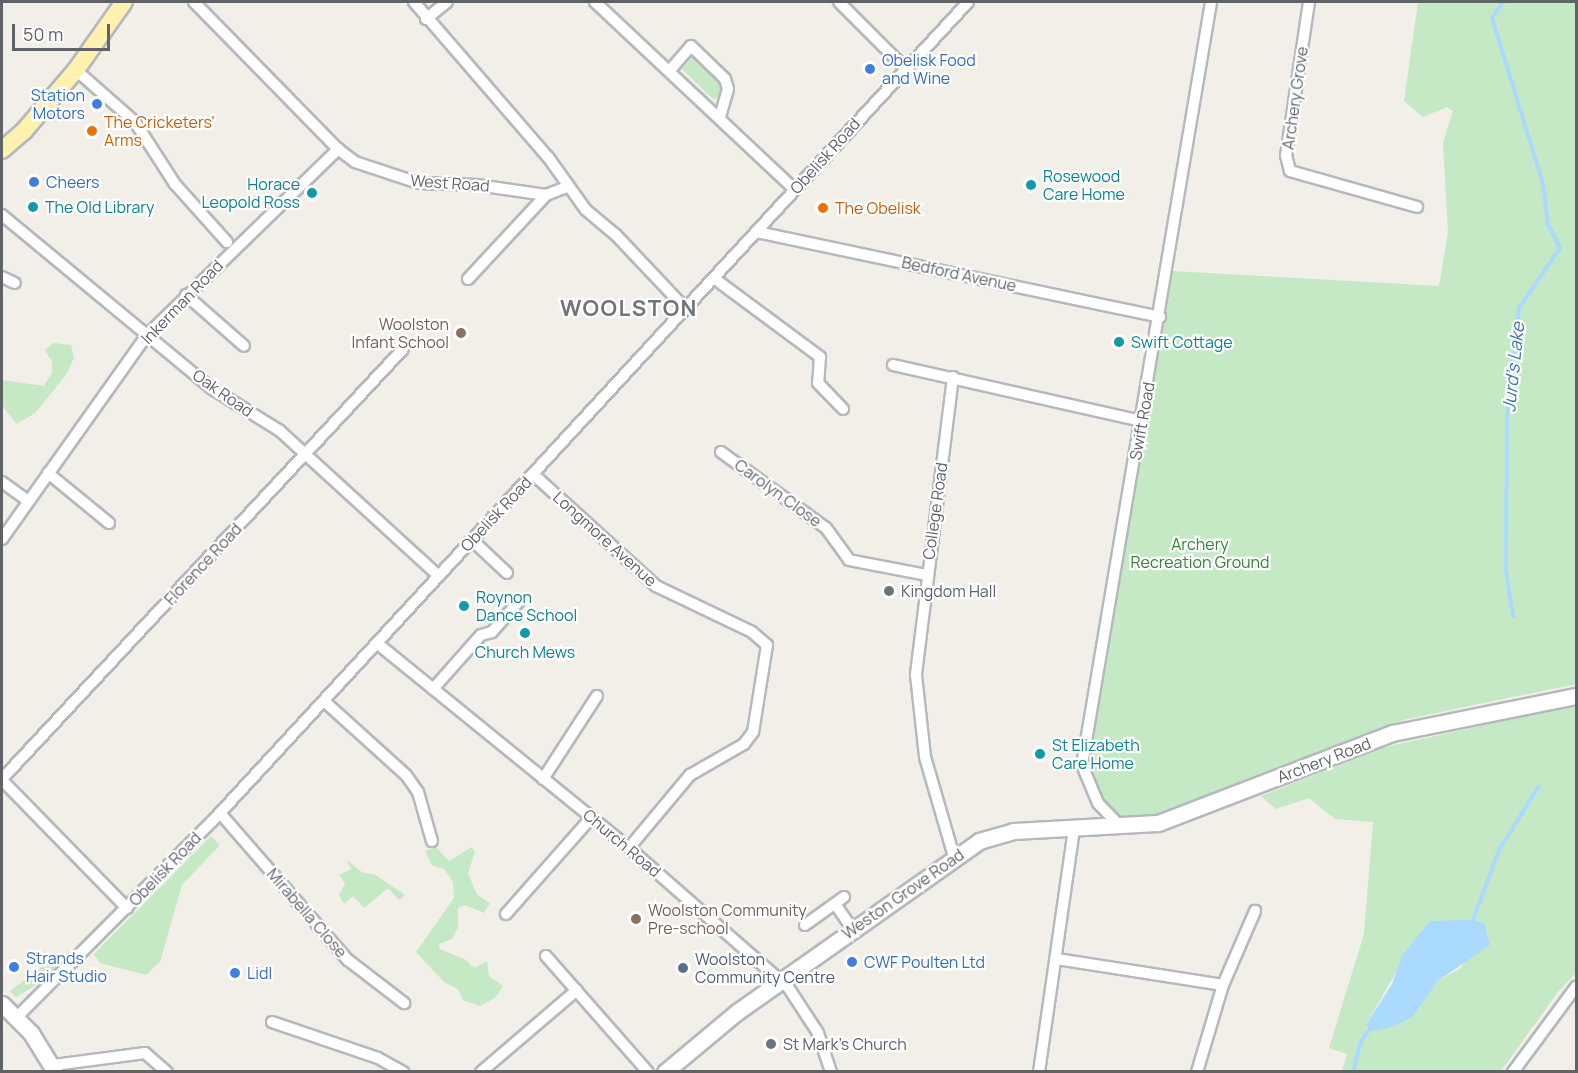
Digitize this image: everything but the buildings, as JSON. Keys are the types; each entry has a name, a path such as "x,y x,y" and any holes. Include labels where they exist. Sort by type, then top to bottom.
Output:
{"main road":[{"path":"2,150 24,131 76,70 124,2"}],"street":[{"name":"West Road","path":"194,2 338,149 374,171 407,181 486,186 546,195 567,187"},
{"path":"414,2 426,19 548,157 567,187 686,309"},
{"path":"426,19 447,2"},
{"path":"839,2 906,69"},
{"name":"Obelisk Road","path":"16,1018 220,813 715,279 968,2"},
{"name":"Swift Road","path":"1122,828 1098,803 1082,765 1160,317 1192,96 1211,2"},
{"name":"Archery Grove","path":"1309,2 1286,155 1290,171 1417,207"},
{"path":"602,4 795,190"},
{"path":"670,69 691,46 725,79 728,89 720,117"},
{"path":"76,70 135,122 175,184 227,242"},
{"name":"Inkerman Road","path":"2,539 147,335 338,149"},
{"path":"468,279 546,195"},
{"name":"Oak Road","path":"2,215 211,388 280,431 439,576"},
{"name":"Bedford Avenue","path":"757,232 1160,317"},
{"path":"2,277 15,283"},
{"path":"715,279 820,357 818,383 843,409"},
{"path":"186,296 244,346"},
{"name":"Florence Road","path":"2,779 403,349"},
{"path":"893,365 1142,421"},
{"name":"College Road","path":"953,377 916,675 919,721 954,857"},
{"name":"Carolyn Close","path":"721,452 826,528 849,560 927,575"},
{"path":"48,473 109,523"},
{"name":"Longmore Avenue","path":"533,474 656,586 746,629 767,645 753,732 744,744 690,774 629,848"},
{"path":"2,482 28,501"},
{"path":"472,540 507,573"},
{"path":"433,689 481,635 492,632 520,600"},
{"name":"Church Road","path":"378,644 629,848 788,987 818,1033 831,1071"},
{"path":"543,779 597,696"},
{"name":"Archery Road","path":"1074,830 1122,828 1158,823 1392,734 1576,696"},
{"path":"324,700 406,775 418,792 432,841"},
{"path":"2,779 127,909"},
{"name":"Mirabella Close","path":"220,813 348,960 404,1003"},
{"path":"506,914 591,818"},
{"path":"1039,1071 1074,830"},
{"name":"Weston Grove Road","path":"665,1071 779,981 954,857 997,834 1074,830"},
{"path":"805,925 839,901 852,928"},
{"path":"1197,1071 1223,985 1255,910"},
{"path":"546,956 648,1071"},
{"path":"1057,959 1223,985"},
{"path":"1513,1071 1565,996 1576,987"},
{"path":"481,1071 576,990"},
{"path":"2,1004 16,1018 55,1068 145,1053 167,1071"},
{"path":"272,1022 378,1058 403,1071"}],"green space":[{"name":"Archery Recreation Ground","path":"1418,2 1576,2 1576,684 1407,719 1255,777 1257,786 1122,828 1098,803 1082,765 1172,271 1439,286 1448,232 1443,143 1453,111 1447,107 1423,117 1404,101"},
{"path":"693,57 720,82 721,94 714,100 682,69"},
{"path":"54,343 71,345 74,358 66,375 35,413 17,424 2,406 2,380 44,386 52,373 52,362 45,350"},
{"path":"1576,705 1576,973 1558,992 1501,1071 1342,1071 1347,1054 1329,1048 1364,934 1373,822 1335,819 1309,798 1276,809 1261,796 1385,747","holes":["1472,920 1484,922 1461,968 1439,980 1413,1016 1366,1025 1409,949"]},
{"path":"211,836 220,845 182,885 160,962 146,975 100,963 94,954"},
{"path":"436,847 449,861 472,847 475,852 468,873 477,895 490,903 484,913 465,905 458,908 458,927 452,939 439,944 440,949 466,960 474,968 487,961 489,976 503,986 496,997 480,1006 463,1000 458,989 444,982 416,952 454,898 453,882 445,870 432,865 425,851"},
{"path":"347,860 363,873 374,874 405,895 399,900 388,888 364,908 353,896 344,904 339,895 345,883 339,875 351,869"},
{"path":"57,956 58,965 33,987 16,997 10,991"}],"water":[{"path":"1430,921 1484,922 1490,945 1439,980 1413,1016 1395,1026 1373,1031 1366,1025 1392,984 1402,956"}],"waterway":[{"name":"Jurd's Lake","path":"1503,2 1492,18 1543,184 1548,224 1560,248 1519,308 1507,418 1506,571 1513,616"},
{"path":"1473,920 1499,850 1539,786"},
{"name":"Jurd's Lake","path":"1353,1072 1360,1043 1370,1028"}],"place":[{"name":"Obelisk Food and Wine","path":"870,69"},
{"name":"Station Motors","path":"97,104"},
{"name":"The Cricketers' Arms","path":"92,131"},
{"name":"Cheers","path":"34,182"},
{"name":"Rosewood Care Home","path":"1031,185"},
{"name":"Horace Leopold Ross","path":"312,193"},
{"name":"The Old Library","path":"33,207"},
{"name":"The Obelisk","path":"823,208"},
{"name":"Woolston Infant School","path":"461,333"},
{"name":"Swift Cottage","path":"1119,342"},
{"name":"Kingdom Hall","path":"889,591"},
{"name":"Roynon Dance School","path":"464,606"},
{"name":"Church Mews","path":"525,633"},
{"name":"St Elizabeth Care Home","path":"1040,754"},
{"name":"Woolston Community Pre-school","path":"636,919"},
{"name":"CWF Poulten Ltd","path":"852,962"},
{"name":"Strands Hair Studio","path":"14,967"},
{"name":"Woolston Community Centre","path":"683,968"},
{"name":"Lidl","path":"235,973"},
{"name":"St Mark's Church","path":"771,1044"}],"district":[{"name":"WOOLSTON","path":"629,309"}]}
